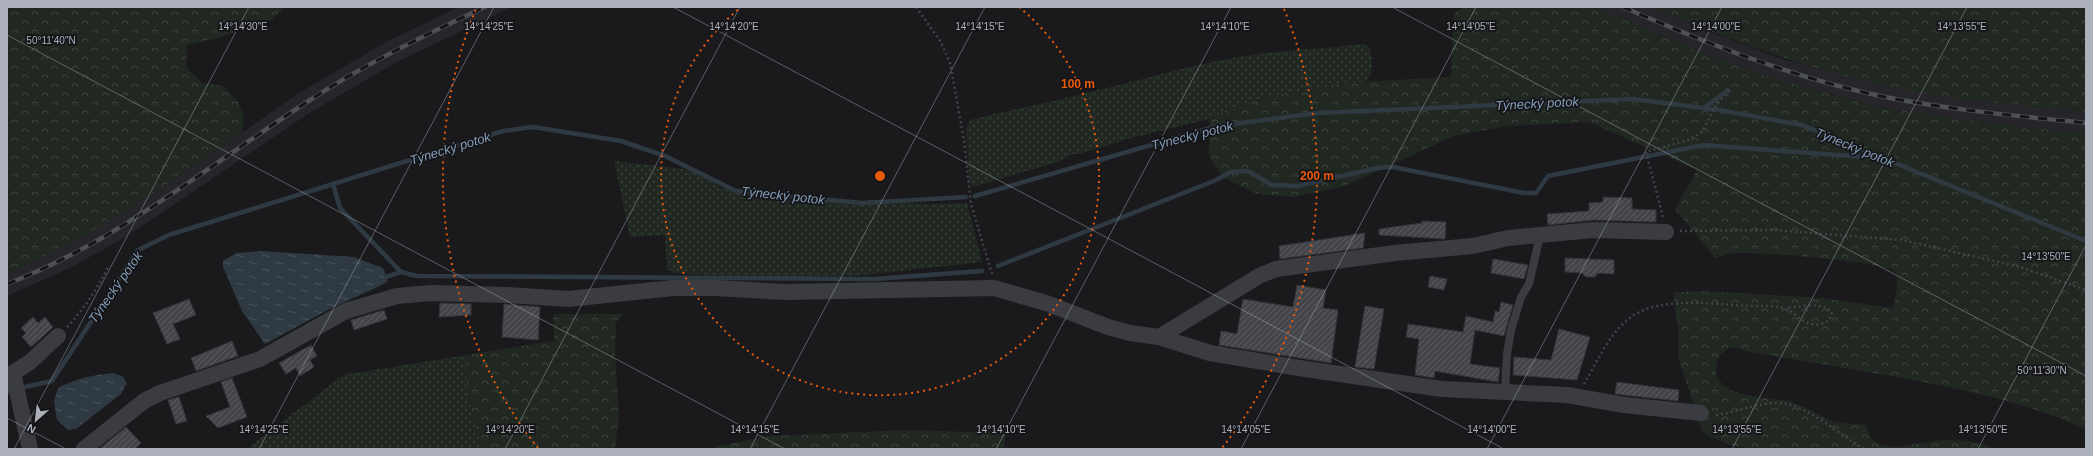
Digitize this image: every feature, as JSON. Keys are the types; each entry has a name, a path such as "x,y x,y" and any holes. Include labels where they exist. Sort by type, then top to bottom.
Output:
{"street":[{"path":"1159,337 1259,276 1276,269 1395,253 1473,246 1508,238 1593,230 1666,232"},
{"path":"84,449 144,401 160,393 260,359 346,311 397,296 439,294 507,295 568,299 680,288 715,288 786,292 994,288 1046,303 1108,327 1130,333 1159,337 1210,353 1442,390 1567,395 1624,405 1701,413"},
{"path":"30,449 13,381 30,362 58,336"}],"lane":[{"path":"1505,392 1507,354 1511,330 1521,297 1529,284 1540,236"}],"path":[{"path":"916,7 941,42 950,63 963,134 971,204 986,253 994,288"},
{"path":"1730,90 1716,106 1702,132 1688,140 1646,152 1666,232 1773,230 1902,240 2020,267 2086,290"},
{"path":"58,336 81,311 97,288 108,267"},
{"path":"1583,384 1616,332 1631,317 1646,310 1668,304 1696,302 1786,308 1816,305 1828,308 1832,312 1827,323 1817,325 1804,322 1786,308"},
{"path":"1701,413 1716,415 1756,405 1778,403 1790,404 1815,416 1849,441 1865,449"}],"shaded area":[{"path":"459,7 512,7 397,62 311,112 124,238 68,269 7,296 7,273 87,234 179,176 299,93 386,42"},
{"path":"1595,7 1651,7 1713,33 1782,59 1888,86 1969,99 2086,112 2086,134 1967,120 1884,108 1829,94 1775,79 1705,54"}],"green space":[{"path":"7,7 285,7 271,20 221,37 187,45 186,67 202,83 223,86 238,101 244,118 242,132 157,190 99,227 69,244 7,273"},
{"path":"1465,7 1595,7 1705,54 1775,79 1829,94 1884,108 1967,120 2086,134 2086,430 2043,412 1976,393 1908,379 1755,353 1730,347 1720,355 1716,369 1719,380 1727,388 1738,393 1791,402 1836,422 1866,425 1872,440 1890,446 1910,445 1939,440 1954,440 1967,441 1996,449 1754,449 1729,445 1703,433 1678,357 1678,326 1673,293 1693,291 1821,298 1893,308 1897,290 1897,275 1895,272 1886,268 1869,264 1821,258 1732,253 1715,258 1675,209 1697,170 1589,122 1506,126 1454,136 1345,186 1293,197 1258,194 1223,178 1209,157 1209,119 1232,108 1258,99 1287,93 1320,89 1339,83 1451,77 1454,13"},
{"path":"1651,7 2086,7 2086,112 1986,102 1936,95 1856,79 1767,52"},
{"path":"1364,44 1369,48 1372,61 1372,70 1366,82 1339,83 1320,89 1287,93 1258,99 1232,108 1209,119 1131,138 1079,154 1073,154 1057,162 973,187 970,183 966,129 970,120 1068,98 1179,69 1238,57"},
{"path":"614,161 684,169 696,172 721,188 783,200 941,204 967,203 982,262 862,275 769,278 674,273 667,269 665,235 630,237"},
{"path":"553,314 624,314 616,322 615,354 619,416 615,449 482,449 467,395 466,355 554,341"},
{"path":"466,355 467,395 482,449 247,449 343,375"},
{"path":"904,430 1006,433 1004,449 716,449 718,446 770,436"}],"water":[{"path":"261,251 354,257 383,268 388,282 326,311 265,344 242,311 223,267 223,261 236,253"},
{"path":"114,373 123,377 127,383 121,394 76,429 68,430 57,420 54,401 58,388 85,378"}],"building":[{"path":"1603,197 1632,198 1632,209 1656,210 1656,222 1593,220 1548,225 1547,214 1589,211 1589,203 1603,202"},
{"path":"1422,221 1446,222 1445,239 1379,235 1379,229 1422,223"},
{"path":"1365,233 1363,248 1280,259 1279,246"},
{"path":"1565,258 1614,260 1614,274 1598,273 1595,277 1586,277 1582,273 1565,272"},
{"path":"1493,259 1528,265 1524,279 1491,273"},
{"path":"1430,276 1447,279 1444,290 1428,287"},
{"path":"1297,285 1326,290 1323,308 1338,310 1331,363 1219,345 1221,331 1237,334 1243,299 1293,307"},
{"path":"189,299 196,315 173,324 180,339 167,344 153,313"},
{"path":"1501,302 1513,305 1504,336 1475,330 1470,364 1500,368 1498,382 1435,371 1434,378 1415,375 1419,339 1406,337 1408,324 1463,332 1466,316 1493,322 1495,311 1499,312"},
{"path":"440,303 471,304 471,315 439,317"},
{"path":"504,304 540,307 538,340 502,337"},
{"path":"1365,306 1384,309 1374,369 1355,367"},
{"path":"384,310 387,319 354,330 351,320"},
{"path":"33,317 38,323 45,317 53,327 31,347 22,337 26,333 21,328"},
{"path":"1559,329 1590,337 1577,380 1513,375 1514,357 1551,360"},
{"path":"232,341 238,356 196,371 191,358"},
{"path":"311,345 317,356 310,360 314,367 300,376 296,368 286,374 279,363"},
{"path":"232,378 247,417 218,428 206,416 230,407 221,382"},
{"path":"1617,382 1679,390 1678,401 1615,394"},
{"path":"179,397 187,421 176,424 168,400"},
{"path":"126,427 141,443 135,449 99,449"}],"waterway":[{"path":"1704,108 1728,90"},
{"name":"Týnecký potok","path":"975,196 1217,126 1319,113 1633,99 1719,110 1802,125 2086,241"},
{"name":"Týnecký potok","path":"7,391 52,381 138,250 169,235 503,131 533,127 621,141 665,156 736,191 862,203 966,197"},
{"path":"998,266 1214,181 1231,172 1248,171 1272,185 1298,186 1377,168 1393,167 1524,193 1536,193 1548,176 1704,145 1878,158"},
{"path":"333,184 340,208 401,272 417,276 874,279 982,271"},
{"path":"386,277 401,272"}],"railway":[{"path":"7,284 47,267 86,247 123,225 196,178 304,104 370,64 485,7"},
{"path":"1623,7 1719,47 1752,59 1851,89 1935,106 2086,123"}]}
